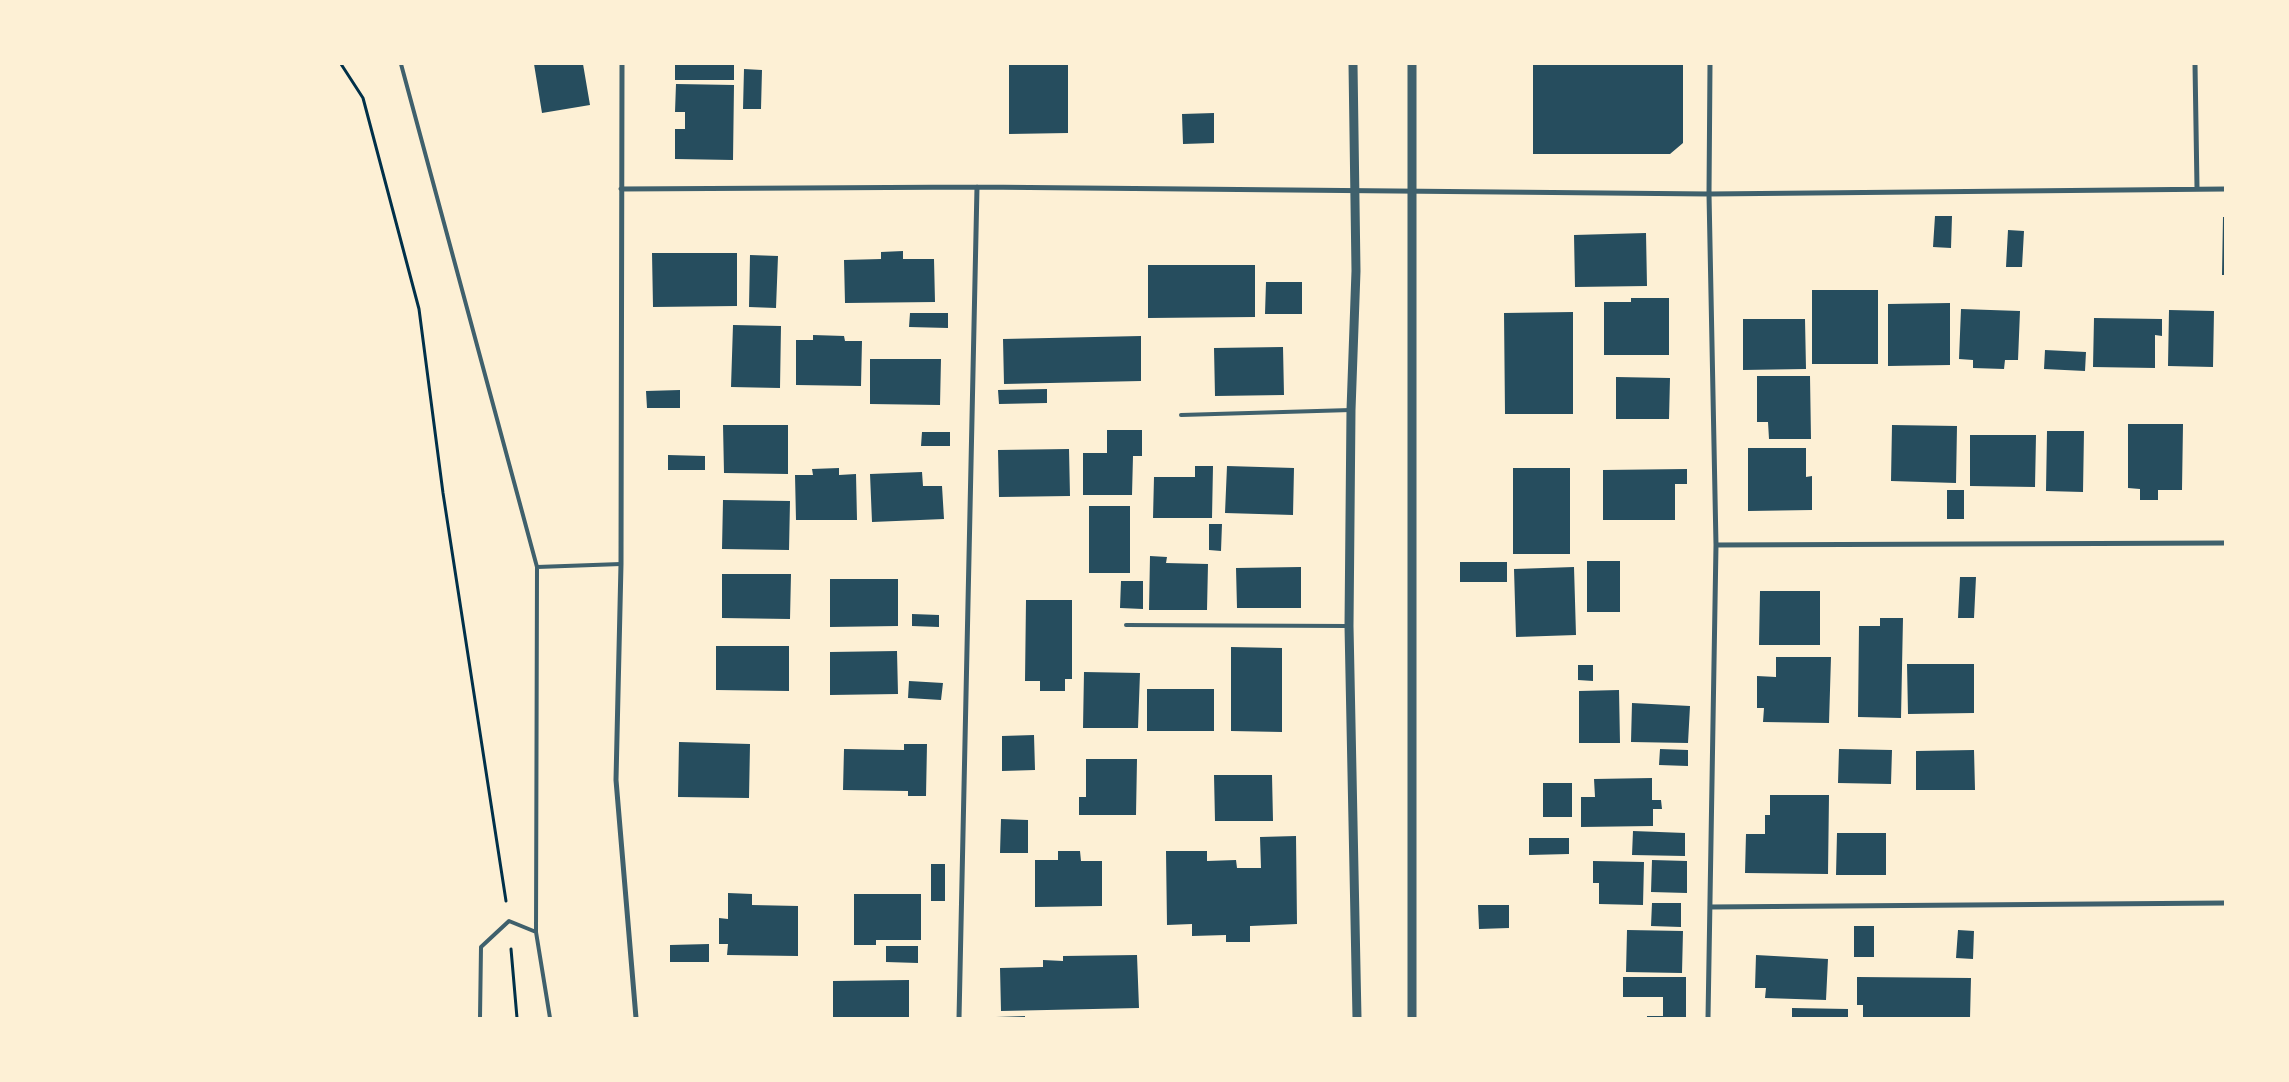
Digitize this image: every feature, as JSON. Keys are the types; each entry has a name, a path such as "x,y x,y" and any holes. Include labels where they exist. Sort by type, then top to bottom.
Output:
{"street":[{"path":"622,64 621,564 616,780 636,1018"},
{"path":"1353,64 1356,271 1350,410 1349,626 1357,1018"},
{"path":"1412,64 1412,1018"},
{"path":"1708,1018 1716,545 1709,194 1710,64"},
{"path":"2195,64 2197,188"},
{"path":"621,189 977,187 1709,194 2225,189"},
{"path":"959,1018 977,187"},
{"path":"1716,545 2225,543"},
{"path":"1710,906 2225,903"}],"lane":[{"path":"401,64 537,567 536,932 550,1018"},
{"path":"1181,415 1350,410"},
{"path":"537,567 621,564"},
{"path":"1126,625 1349,626"},
{"path":"480,1018 481,947 509,921 536,932"}],"path":[{"path":"340,64 363,98 419,309 443,493 509,921 517,1018"}],"building":[{"path":"534,64 583,64 590,105 542,113"},
{"path":"675,64 734,64 734,80 675,80"},
{"path":"1009,64 1068,64 1068,133 1009,134"},
{"path":"1533,64 1683,64 1683,143 1670,154 1533,154"},
{"path":"744,69 762,70 761,109 743,109"},
{"path":"676,84 734,85 733,160 675,159 675,129 685,129 685,112 675,112"},
{"path":"1214,113 1214,143 1183,144 1182,114"},
{"path":"1935,216 1952,216 1951,248 1933,247"},
{"path":"2223,217 2225,217 2225,275 2222,275"},
{"path":"2008,230 2024,231 2022,267 2006,267"},
{"path":"1646,233 1647,286 1575,287 1574,235"},
{"path":"903,251 903,259 934,259 935,302 845,303 844,260 881,259 881,252"},
{"path":"652,253 737,253 737,306 653,307"},
{"path":"750,255 778,256 776,308 749,307"},
{"path":"1148,265 1255,265 1255,317 1148,318"},
{"path":"1266,282 1302,282 1302,314 1265,314"},
{"path":"1812,290 1878,290 1878,364 1812,364"},
{"path":"1631,298 1669,298 1669,355 1604,355 1604,302 1631,302"},
{"path":"1950,303 1950,365 1888,366 1888,304"},
{"path":"1961,309 2020,311 2018,360 2005,360 2004,369 1973,368 1973,360 1959,359"},
{"path":"2169,310 2214,311 2213,367 2168,366"},
{"path":"1573,312 1573,414 1505,414 1504,313"},
{"path":"910,313 948,313 948,328 909,327"},
{"path":"2094,318 2162,319 2162,336 2155,335 2155,368 2093,367"},
{"path":"1743,319 1805,319 1806,369 1743,370"},
{"path":"733,325 781,326 780,388 731,387"},
{"path":"813,335 844,336 845,341 862,341 861,386 796,385 796,340 813,340"},
{"path":"1141,336 1141,381 1004,384 1003,339"},
{"path":"1283,347 1284,395 1215,396 1214,348"},
{"path":"2045,350 2086,352 2085,371 2044,369"},
{"path":"870,359 941,359 940,405 870,404"},
{"path":"1757,376 1810,376 1811,439 1769,439 1768,422 1757,422"},
{"path":"1616,377 1670,378 1669,419 1616,419"},
{"path":"1047,389 1047,403 999,404 998,390"},
{"path":"680,390 680,408 647,408 646,391"},
{"path":"2128,424 2183,424 2182,490 2158,490 2158,500 2140,500 2140,489 2128,488"},
{"path":"723,425 788,425 788,474 724,473"},
{"path":"1892,425 1957,426 1956,483 1891,481"},
{"path":"1107,430 1142,430 1142,456 1133,456 1132,495 1083,495 1083,453 1107,453"},
{"path":"2047,431 2084,431 2083,492 2046,491"},
{"path":"922,432 950,432 950,446 921,446"},
{"path":"1970,435 2036,435 2035,487 1970,486"},
{"path":"1748,448 1806,448 1806,477 1812,476 1812,510 1748,511"},
{"path":"1069,449 1070,496 999,497 998,450"},
{"path":"668,455 705,456 705,470 668,470"},
{"path":"1195,466 1213,466 1212,518 1153,518 1154,477 1195,477"},
{"path":"1227,466 1294,468 1293,515 1225,513"},
{"path":"839,468 839,475 856,474 857,520 796,520 795,475 813,475 812,469"},
{"path":"1513,468 1570,468 1570,554 1513,554"},
{"path":"1687,469 1687,484 1675,484 1675,520 1603,520 1603,470"},
{"path":"922,472 923,486 942,486 944,519 872,522 870,474"},
{"path":"1947,490 1964,490 1964,519 1947,519"},
{"path":"723,500 790,501 789,550 722,549"},
{"path":"1089,506 1130,506 1130,573 1089,573"},
{"path":"1209,524 1222,524 1221,551 1209,550"},
{"path":"1150,556 1167,557 1166,563 1208,564 1207,610 1149,610"},
{"path":"1587,561 1620,561 1620,612 1587,612"},
{"path":"1460,562 1507,562 1507,582 1460,582"},
{"path":"1301,567 1301,608 1237,608 1236,568"},
{"path":"1574,567 1576,635 1516,637 1514,569"},
{"path":"722,574 791,574 790,619 722,618"},
{"path":"1960,577 1976,577 1974,618 1958,618"},
{"path":"830,579 898,579 898,626 830,627"},
{"path":"1121,581 1143,581 1143,609 1120,608"},
{"path":"1760,591 1820,591 1820,645 1759,645"},
{"path":"1026,600 1072,600 1072,679 1065,679 1065,691 1040,691 1040,681 1025,681"},
{"path":"912,614 939,615 939,627 912,626"},
{"path":"1880,618 1903,618 1901,718 1858,717 1859,626 1880,626"},
{"path":"716,646 789,646 789,691 716,690"},
{"path":"1231,647 1282,648 1282,732 1231,731"},
{"path":"897,651 898,694 830,695 830,652"},
{"path":"1776,657 1831,657 1829,723 1763,722 1764,708 1757,708 1757,676 1776,677"},
{"path":"1907,664 1974,664 1974,713 1908,714"},
{"path":"1578,665 1593,665 1593,681 1578,680"},
{"path":"1084,672 1140,673 1138,728 1083,728"},
{"path":"909,681 943,683 941,700 908,698"},
{"path":"1147,689 1214,689 1214,731 1147,731"},
{"path":"1619,690 1620,743 1579,743 1579,691"},
{"path":"1632,703 1690,706 1688,743 1631,742"},
{"path":"1034,735 1035,770 1002,771 1002,736"},
{"path":"679,742 750,744 749,798 678,797"},
{"path":"904,744 927,744 926,796 908,796 908,791 843,790 844,749 904,750"},
{"path":"1660,749 1688,750 1688,766 1659,765"},
{"path":"1839,749 1892,750 1891,784 1838,783"},
{"path":"1974,750 1975,790 1916,790 1916,751"},
{"path":"1086,759 1137,759 1136,815 1079,815 1079,797 1086,797"},
{"path":"1214,775 1272,775 1273,821 1215,821"},
{"path":"1652,778 1652,800 1661,800 1662,809 1653,809 1653,826 1581,827 1581,797 1595,797 1594,779"},
{"path":"1543,783 1572,783 1572,817 1543,817"},
{"path":"1770,795 1829,795 1828,874 1745,873 1746,834 1765,834 1765,815 1770,815"},
{"path":"1001,819 1028,820 1028,853 1000,853"},
{"path":"1633,831 1685,833 1685,856 1632,855"},
{"path":"1837,833 1886,833 1886,875 1836,875"},
{"path":"1296,836 1297,924 1250,926 1250,942 1226,942 1226,935 1192,936 1192,924 1167,925 1166,851 1207,851 1207,861 1236,860 1237,868 1261,868 1260,837"},
{"path":"1529,838 1569,838 1569,854 1529,855"},
{"path":"1058,851 1080,851 1081,861 1102,861 1102,906 1035,907 1035,860 1058,860"},
{"path":"1652,860 1687,861 1687,893 1651,892"},
{"path":"1593,861 1644,862 1643,905 1599,904 1599,883 1593,883"},
{"path":"931,864 945,864 945,901 931,901"},
{"path":"728,893 752,894 752,905 798,906 798,956 727,955 728,944 719,944 719,918 728,919"},
{"path":"854,894 921,894 921,940 876,940 876,945 854,945"},
{"path":"1652,903 1681,903 1681,927 1651,926"},
{"path":"1478,905 1509,905 1509,928 1479,929"},
{"path":"1854,926 1874,926 1874,957 1854,957"},
{"path":"1627,930 1683,931 1682,973 1626,972"},
{"path":"1958,930 1974,931 1973,959 1956,958"},
{"path":"709,944 709,962 670,962 670,945"},
{"path":"886,946 918,946 918,963 886,962"},
{"path":"1137,955 1139,1008 1001,1011 1000,968 1043,967 1043,960 1063,961 1063,956"},
{"path":"1756,955 1828,959 1826,1000 1765,998 1766,988 1755,988"},
{"path":"1623,977 1686,977 1686,1018 1647,1018 1647,1016 1663,1016 1663,997 1623,997"},
{"path":"1857,977 1971,978 1970,1018 1863,1018 1863,1005 1857,1005"},
{"path":"909,980 909,1018 833,1018 833,981"},
{"path":"1792,1008 1848,1009 1848,1018 1792,1018"},
{"path":"1025,1016 1025,1018 996,1018 996,1017"}]}
